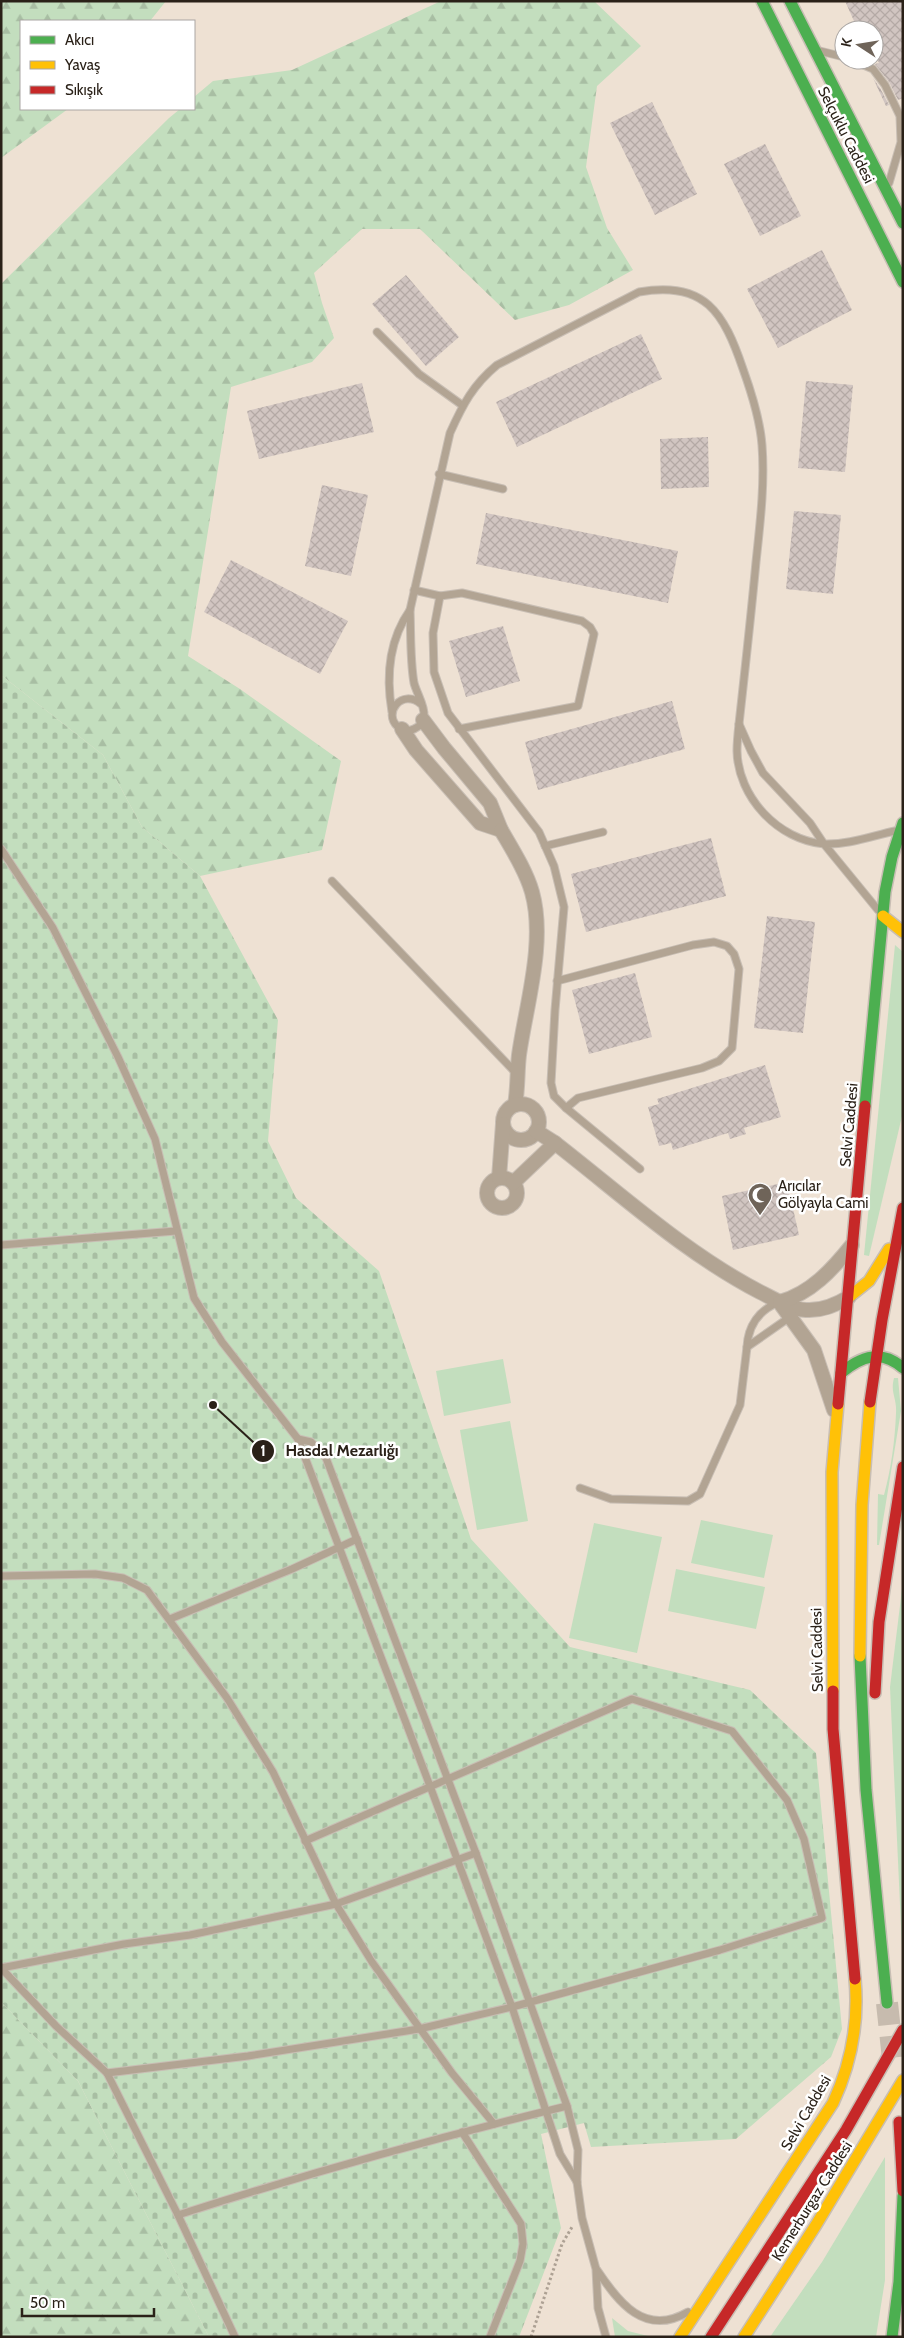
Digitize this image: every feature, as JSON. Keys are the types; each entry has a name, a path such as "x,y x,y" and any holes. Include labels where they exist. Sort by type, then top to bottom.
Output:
{"main road":[{"name":"Selçuklu Caddesi","path":"762,1 903,282"},
{"name":"Selçuklu Caddesi","path":"790,1 903,223"},
{"path":"902,827 892,857 883,916 903,932"},
{"name":"Selvi Caddesi","path":"680,2337 833,2103 842,2085 854,2042 857,1998 834,1729 832,1481 836,1418 855,1241 883,916"},
{"path":"887,2003 867,1809 862,1702 861,1549 867,1433 876,1356 903,1208"},
{"path":"849,1297 869,1281 885,1257 899,1226"},
{"path":"841,1373 852,1362 864,1356 889,1358 903,1368"},
{"path":"867,1809 872,1769 879,1622 903,1467"},
{"path":"711,2337 846,2130 874,2084 903,2030"},
{"name":"Kemerburgaz Caddesi","path":"744,2337 816,2225 903,2080"},
{"path":"899,2122 903,2191"},
{"path":"892,2337 899,2282 903,2196"}],"street":[{"path":"424,720 444,748 490,803 501,830 532,892 536,922 535,953 519,1058 518,1088 514,1105 506,1112 503,1123 499,1178"},
{"path":"402,729 416,750 480,823 501,830"},
{"path":"503,1123 508,1134 519,1139 530,1136 536,1131 539,1122 535,1111 526,1104 514,1105"},
{"path":"536,1131 555,1143 698,1256 780,1302 794,1308 812,1310 837,1304 849,1297"},
{"path":"513,1183 555,1143"},
{"path":"499,1178 513,1183 517,1192 514,1201 507,1208 497,1208 489,1202 486,1193 490,1184 499,1178"},
{"path":"780,1302 794,1298 822,1279 855,1241"},
{"path":"780,1302 814,1350 836,1418"}],"lane":[{"path":"814,50 834,55"},
{"path":"874,70 885,84 900,116 901,142 886,191"},
{"path":"410,610 402,621 394,640 389,670 389,694 394,722 402,729 407,730 417,728 424,720 424,714 414,684 410,610 439,474 450,433 462,405 480,379 498,364 639,292 661,288 683,292 701,300 718,313 732,336 755,402 762,445 762,495 737,751 741,776 748,792 769,819 801,840 824,844 845,843 902,827"},
{"path":"376,332 419,374 462,405"},
{"path":"439,474 503,489"},
{"path":"414,590 440,596 462,593 582,621 590,627 594,634 578,706 459,729"},
{"path":"440,596 433,633 434,672 448,713 538,832 554,866 564,907 557,981 551,1083 554,1096 640,1169"},
{"path":"392,712 397,703 406,698 412,698 421,704"},
{"path":"739,724 751,751 764,773 810,823 824,844 883,916"},
{"path":"545,846 603,832"},
{"path":"1,849 53,928 118,1057 155,1139 176,1231 194,1298 222,1342 298,1439 512,2007 560,2154 577,2182"},
{"path":"332,881 518,1075"},
{"path":"557,981 694,945 714,942 727,946 734,954 739,969 732,1048 719,1061 702,1068 578,1098 566,1108"},
{"path":"1,1245 176,1231"},
{"path":"580,1488 611,1499 688,1501 700,1494 740,1405 751,1327 762,1311 780,1302"},
{"path":"748,1347 790,1317"},
{"path":"298,1439 311,1442 326,1458 531,2001 567,2106 578,2150 577,2182 582,2218 596,2269 598,2308 606,2337"},
{"path":"170,1619 357,1540"},
{"path":"1,1576 95,1574 122,1578 147,1590 227,1698 273,1772 336,1904 372,1962 419,2030 494,2124"},
{"path":"107,2073 286,2050 419,2030 512,2007 720,1950 822,1918 804,1839 787,1800 732,1731 632,1699 305,1841"},
{"path":"1,1968 124,1944 190,1935 336,1904 476,1853"},
{"path":"1,1968 56,2026 107,2073 178,2215 235,2337"},
{"path":"178,2215 244,2193 462,2132 567,2106"},
{"path":"462,2132 521,2224 523,2244 520,2261 490,2337"},
{"path":"596,2269 625,2308 642,2318 663,2320 681,2316 699,2306"}],"path":[{"path":"531,2337 562,2244 570,2230 582,2218"}],"green space":[{"path":"1,1 166,1 151,20 20,20 20,110 67,110 1,158"},
{"path":"441,1 594,1 641,46 597,86 586,167 607,228 633,270 569,305 515,320 420,229 362,229 314,273 334,338 312,362 231,387 188,656 240,689 341,761 322,850 200,876 142,827 103,755 1,675 1,284 169,118 179,110 195,110 195,96 213,81 292,70"},
{"path":"1,675 103,755 142,827 200,876 278,1020 268,1141 296,1198 379,1271 471,1539 570,1647 750,1690 816,1753 842,2029 831,2057 736,2139 591,2147 584,2123 541,2134 561,2228 519,2337 209,2337 78,2081 1,2002"},
{"path":"895,945 903,952 903,1112 869,1256 864,1255"},
{"path":"503,1359 511,1403 444,1416 436,1371"},
{"path":"894,1378 898,1378 901,1411 879,1545 877,1545 878,1494 884,1495 891,1465 895,1434"},
{"path":"510,1421 528,1521 477,1530 460,1430"},
{"path":"701,1520 773,1535 764,1578 691,1563"},
{"path":"594,1523 662,1537 637,1653 569,1638"},
{"path":"676,1569 765,1587 756,1629 668,1611"},
{"path":"903,1581 903,1970 890,1687"},
{"path":"1,2002 78,2081 209,2337 1,2337"},
{"path":"885,2157 885,2280 876,2337 770,2337 822,2262"},
{"path":"612,2318 628,2331 652,2337 615,2337"}],"building":[{"path":"845,1 903,1 903,98 898,100 889,82 880,70 884,70 884,20 854,20"},
{"path":"873,78 880,88 889,105 886,106"},
{"path":"652,102 697,194 655,215 610,123"},
{"path":"765,144 801,216 760,236 724,164"},
{"path":"822,250 852,310 778,348 747,289"},
{"path":"406,275 459,337 426,366 372,304"},
{"path":"641,334 662,379 517,447 496,402"},
{"path":"806,381 853,385 845,472 798,468"},
{"path":"362,383 374,432 259,459 247,411"},
{"path":"708,437 709,487 661,489 660,439"},
{"path":"322,485 368,495 351,576 305,566"},
{"path":"794,511 841,515 833,594 786,589"},
{"path":"486,513 678,551 668,603 476,564"},
{"path":"231,560 348,621 320,674 204,612"},
{"path":"503,626 520,681 466,697 449,641"},
{"path":"672,701 685,749 538,790 525,742"},
{"path":"711,838 726,896 586,932 571,874"},
{"path":"767,916 815,922 803,1033 754,1028"},
{"path":"635,973 652,1037 589,1054 572,990"},
{"path":"765,1065 781,1117 744,1128 746,1134 730,1139 728,1133 673,1150 671,1143 659,1146 648,1107 659,1104 657,1099"},
{"name":"Arıcılar Gölyayla Cami","path":"787,1182 799,1235 733,1250 722,1196"}],"tunnel":[{"path":"887,2003 893,2059"}],"traffic: fast":[{"path":"762,1 903,282"},
{"path":"790,1 903,223"},
{"path":"865,1106 885,892 892,857 903,823"},
{"path":"841,1373 856,1362 872,1357 887,1358 903,1368"},
{"path":"860,1656 866,1790 887,2003"},
{"path":"892,2337 899,2282 903,2196"}],"traffic: slow":[{"path":"883,916 903,932"},
{"path":"849,1297 869,1281 889,1249"},
{"path":"860,1656 862,1505 870,1402"},
{"path":"833,1691 832,1472 838,1404"},
{"path":"680,2337 833,2103 845,2073 855,2027 855,1979"},
{"path":"744,2337 816,2225 903,2080"}],"traffic: jam":[{"path":"838,1404 865,1106"},
{"path":"870,1402 882,1320 903,1208"},
{"path":"875,1693 879,1622 903,1467"},
{"path":"833,1691 833,1729 855,1979"},
{"path":"711,2337 846,2130 903,2030"},
{"path":"899,2122 903,2191"}],"place":[{"name":"Arıcılar Gölyayla Cami","path":"760,1216"},
{"name":"Hasdal Mezarlığı","path":"213,1405"}]}
